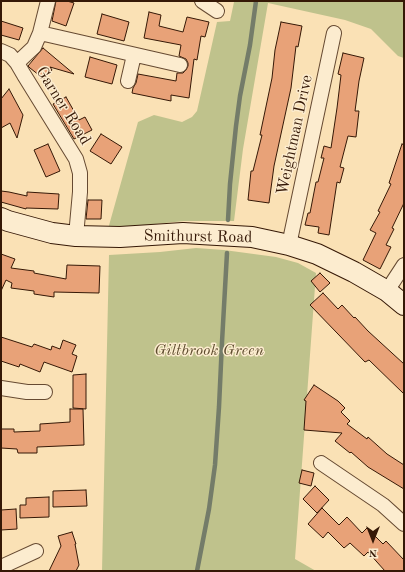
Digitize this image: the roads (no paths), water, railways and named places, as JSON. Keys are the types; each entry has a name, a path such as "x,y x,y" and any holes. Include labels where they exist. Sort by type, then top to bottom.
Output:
{"street":[{"path":"17,63 34,47 40,33 48,1"},
{"path":"202,1 217,11"},
{"path":"40,33 180,65"},
{"name":"Weightman Drive","path":"289,244 334,33"},
{"name":"Garner Road","path":"1,51 10,55 17,63 76,159 80,173 80,192 76,236"},
{"path":"128,80 134,55"},
{"name":"Smithurst Road","path":"1,218 52,233 76,236 120,237 183,233 252,237 289,244 317,254 354,272 387,291 404,305"},
{"path":"387,291 404,265"},
{"path":"1,388 27,392 45,392"},
{"path":"321,463 383,505 404,524"},
{"path":"1,567 36,551"}],"waterway":[{"path":"228,220 236,126 256,1"},
{"path":"197,571 209,509 215,465 227,253"}],"park label":[{"name":"Giltbrook Green","path":"209,351"}]}
